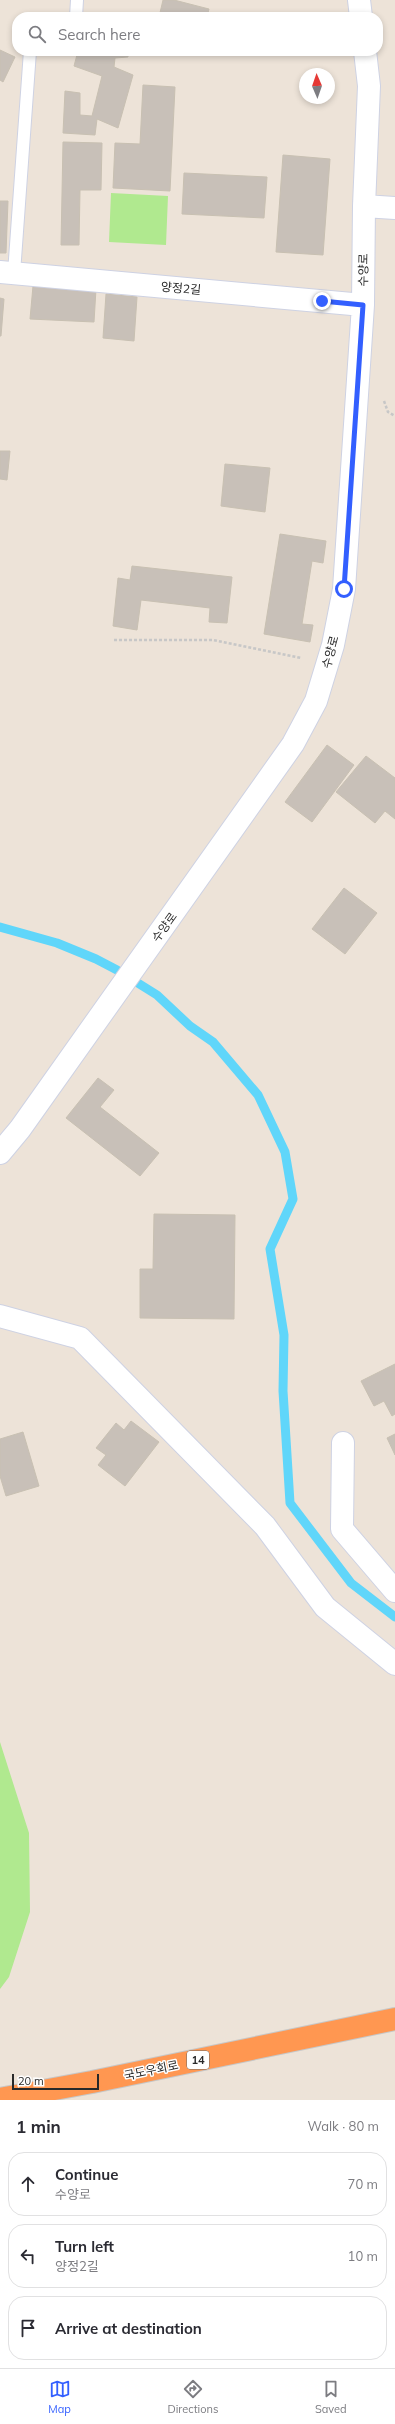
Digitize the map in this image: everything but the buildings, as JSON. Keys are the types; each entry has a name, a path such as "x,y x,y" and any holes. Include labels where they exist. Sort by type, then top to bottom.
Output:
{"highway":[{"name":"국도우회로","path":"0,2099 92,2082 395,2019"}],"street":[{"path":"359,0 360,12"},
{"name":"수양로","path":"0,1153 20,1129 294,744 316,701 327,664 344,589 363,305 364,206 369,86 366,56"},
{"path":"364,206 395,208"},
{"name":"양정2길","path":"7,272 363,305"},
{"path":"0,1316 80,1338 265,1526 325,1607 395,1664"},
{"path":"343,1443 342,1529 395,1591"}],"lane":[{"path":"76,12 77,0"},
{"path":"7,272 29,56"}],"path":[{"path":"114,640 213,640 327,664"}],"green space":[{"path":"111,193 168,196 166,245 109,242"},
{"path":"0,1742 29,1833 30,1912 9,1977 0,1989"}],"waterway":[{"path":"0,927 57,943 96,959 117,970 157,995 190,1026 213,1042 258,1095 285,1152 293,1199 270,1249 284,1335 283,1391 290,1503 351,1583 395,1617"}],"route":[{"path":"322,301 363,305 346,534 344,589"}]}
